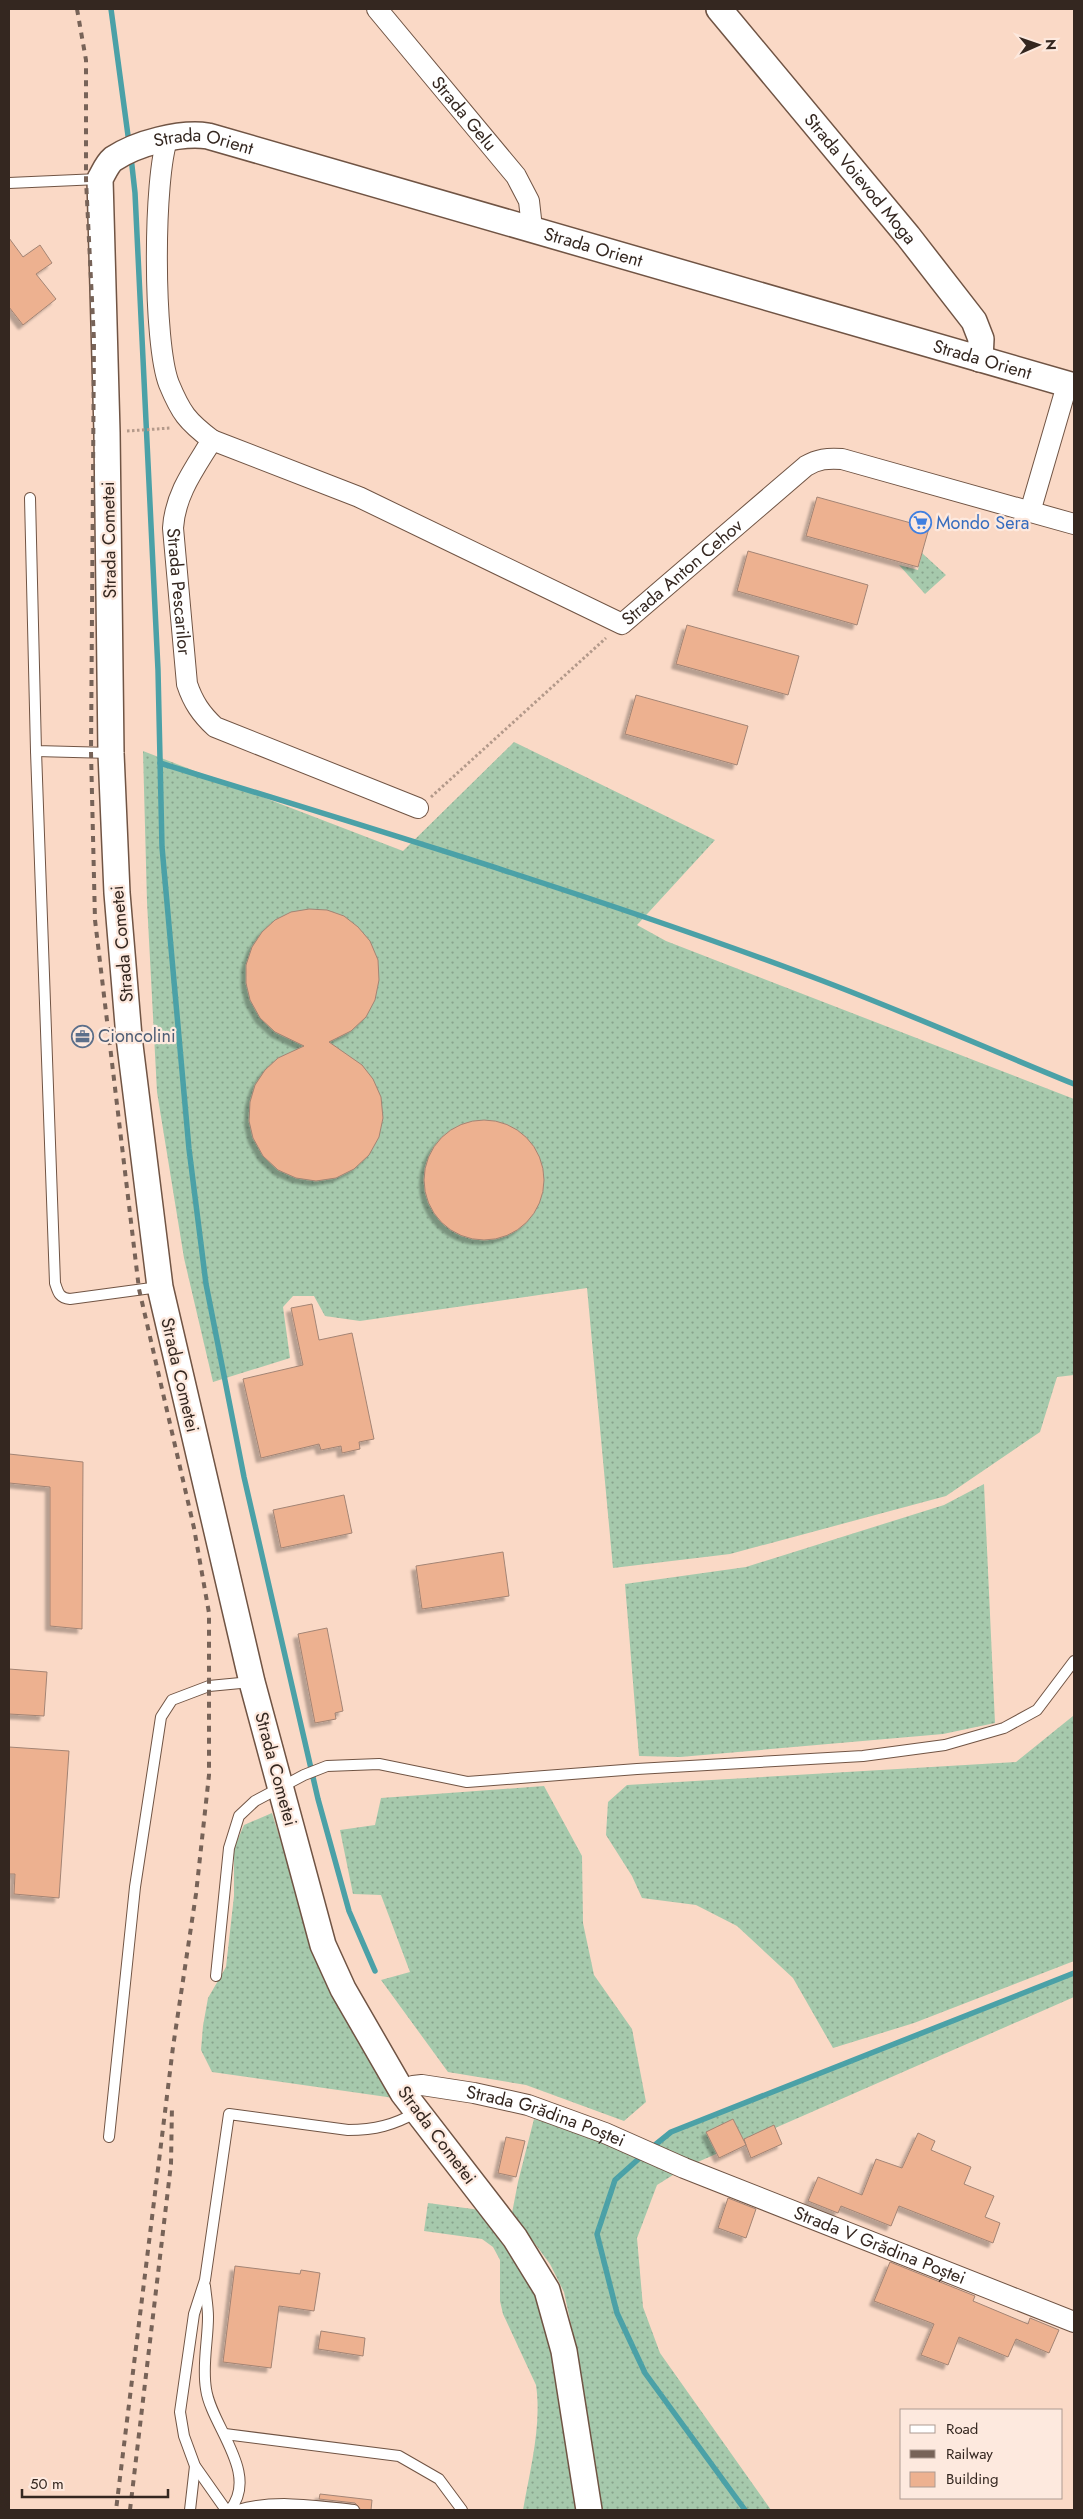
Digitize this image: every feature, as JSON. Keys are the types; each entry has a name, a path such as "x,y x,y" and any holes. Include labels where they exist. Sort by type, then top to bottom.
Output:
{"street":[{"name":"Strada Gelu","path":"377,9 516,176 529,201 532,228"},
{"name":"Strada Voievod Moga","path":"719,9 908,236 974,321 981,339 980,359"},
{"name":"Strada Orient","path":"107,169 160,140 208,136 532,228 1071,386"},
{"path":"160,140 158,264 160,335 168,382 187,420 212,440"},
{"name":"Strada Cometei","path":"107,169 107,432 111,753 117,893 130,1037 160,1287 252,1682 323,1945 343,1989 411,2102 515,2238 547,2290 564,2351 589,2510"},
{"path":"1071,386 1030,512 1074,524"},
{"name":"Strada Anton Cehov","path":"212,440 358,496 622,624 806,466 817,460 829,458 842,459 1030,512"},
{"name":"Strada Pescarilor","path":"212,440 183,488 174,510 173,528 187,684 193,702 204,717 215,727 418,808"},
{"name":"Strada Grădina Poștei","path":"411,2102 413,2086 422,2085 474,2093 528,2105 605,2133 684,2168"},
{"name":"Strada V Grădina Poștei","path":"684,2168 1072,2315"}],"lane":[{"path":"9,183 107,169"},
{"path":"30,498 36,751 57,1288 58,1294 70,1299 160,1287"},
{"path":"36,751 111,753"},
{"path":"216,1976 229,1848 239,1816 255,1800 304,1775 327,1766 379,1764 467,1782 637,1769 864,1756 945,1744 1004,1728 1037,1710 1074,1661"},
{"path":"109,2137 135,1887 161,1716 172,1700 209,1686 252,1682"},
{"path":"226,2510 195,2466 184,2436 180,2412 194,2314 205,2280 229,2114 348,2130 368,2130 386,2127 411,2102"},
{"path":"205,2280 208,2316 204,2364 206,2391 225,2434 241,2482 235,2504 230,2510"},
{"path":"225,2434 399,2456 439,2479 462,2510"},
{"path":"190,2510 195,2466"},
{"path":"238,2510 258,2504 303,2505 354,2510"}],"path":[{"path":"133,430 168,428"},
{"path":"418,808 622,624"}],"green space":[{"path":"922,553 946,575 925,594 899,565 918,570"},
{"path":"514,742 715,840 637,925 666,941 1074,1099 1074,1375 1057,1377 1040,1432 946,1496 730,1554 613,1568 587,1288 360,1321 325,1316 314,1296 293,1296 283,1307 290,1358 213,1382 184,1258 157,1092 147,902 143,751 403,851"},
{"path":"984,1484 995,1723 943,1734 680,1757 639,1756 625,1584 746,1567 944,1505"},
{"path":"1073,1716 1074,1961 914,2023 833,2048 793,1978 737,1926 696,1905 642,1898 632,1876 606,1835 608,1802 627,1785 1016,1762"},
{"path":"544,1786 582,1856 583,1923 594,1975 632,2029 646,2102 624,2121 526,2085 448,2072 381,1980 410,1972 381,1895 353,1894 340,1830 375,1825 381,1798"},
{"path":"272,1813 319,1964 394,2098 212,2072 201,2050 208,1998 226,1967 234,1896 234,1848 244,1825"},
{"path":"1074,1973 1074,1997 684,2168 657,2185 637,2238 643,2307 660,2353 771,2510 602,2510 578,2357 564,2292 550,2264 512,2213 534,2119 645,2151 671,2132"},
{"path":"428,2203 480,2210 516,2258 540,2304 555,2356 579,2510 523,2510 536,2432 536,2385 503,2314 500,2301 500,2260 493,2247 482,2239 424,2231"}],"building":[{"path":"9,238 23,257 40,245 52,263 36,274 56,299 23,325 9,307"},
{"path":"817,497 929,528 918,567 806,536"},
{"path":"748,551 868,585 857,625 737,591"},
{"path":"687,625 799,656 788,695 676,664"},
{"path":"636,695 748,726 737,765 625,734"},
{"path":"309,909 327,910 344,916 358,927 370,941 378,960 379,980 375,1000 366,1017 351,1031 329,1042 362,1065 373,1079 381,1097 383,1118 379,1137 369,1155 354,1169 336,1178 316,1181 296,1178 278,1170 263,1156 253,1138 249,1121 250,1102 255,1085 265,1070 278,1058 304,1046 275,1032 260,1018 250,1000 246,983 246,965 252,947 262,932 275,920 291,912"},
{"path":"484,1120 507,1124 526,1138 540,1157 544,1180 540,1203 526,1222 507,1236 484,1240 461,1236 442,1222 428,1203 424,1180 428,1157 442,1138 461,1124"},
{"path":"312,1304 319,1340 352,1333 374,1439 359,1442 360,1449 342,1453 341,1446 321,1450 319,1444 261,1458 243,1379 303,1365 291,1308"},
{"path":"9,1454 83,1462 82,1629 50,1626 50,1487 9,1483"},
{"path":"344,1495 352,1533 281,1548 273,1510"},
{"path":"503,1552 509,1596 422,1609 416,1566"},
{"path":"327,1628 343,1711 335,1713 336,1719 315,1723 298,1634"},
{"path":"9,1669 47,1672 44,1716 9,1714"},
{"path":"9,1747 69,1751 59,1898 14,1894 15,1874 9,1874"},
{"path":"733,2119 746,2145 719,2158 706,2132"},
{"path":"774,2125 782,2144 751,2158 744,2139"},
{"path":"918,2133 935,2141 931,2150 971,2167 964,2184 994,2196 985,2217 1000,2223 993,2243 899,2206 891,2226 841,2206 838,2213 808,2201 818,2177 862,2195 876,2159 902,2168"},
{"path":"506,2137 525,2141 516,2177 498,2173"},
{"path":"728,2198 756,2209 746,2238 718,2228"},
{"path":"890,2262 975,2296 973,2301 1028,2324 1030,2318 1059,2330 1049,2353 1016,2339 1008,2357 959,2337 948,2365 921,2355 934,2324 874,2301"},
{"path":"235,2266 300,2274 301,2270 320,2273 314,2311 279,2306 271,2368 223,2362"},
{"path":"321,2331 365,2338 363,2356 318,2349"},
{"path":"320,2494 372,2500 371,2510 361,2510 355,2503 319,2499"}],"waterway":[{"path":"111,9 129,143"},
{"path":"131,157 135,193 158,670 162,847 189,1149 206,1284 244,1477 318,1799 349,1911 375,1971"},
{"path":"160,763 481,863 720,943 868,999 1074,1084"},
{"path":"650,2149 671,2132 1074,1973"},
{"path":"643,2155 615,2180 597,2234 617,2313 645,2373 745,2510"}],"railway":[{"path":"77,9 86,60 86,180 94,340 91,752 95,920 139,1289 194,1528 209,1613 209,1775 196,1894 173,2047 116,2510"},
{"path":"130,2510 171,2164 172,2105"}],"place":[{"name":"Mondo Sera","path":"920,523"},
{"name":"Cioncolini","path":"82,1036"}]}
